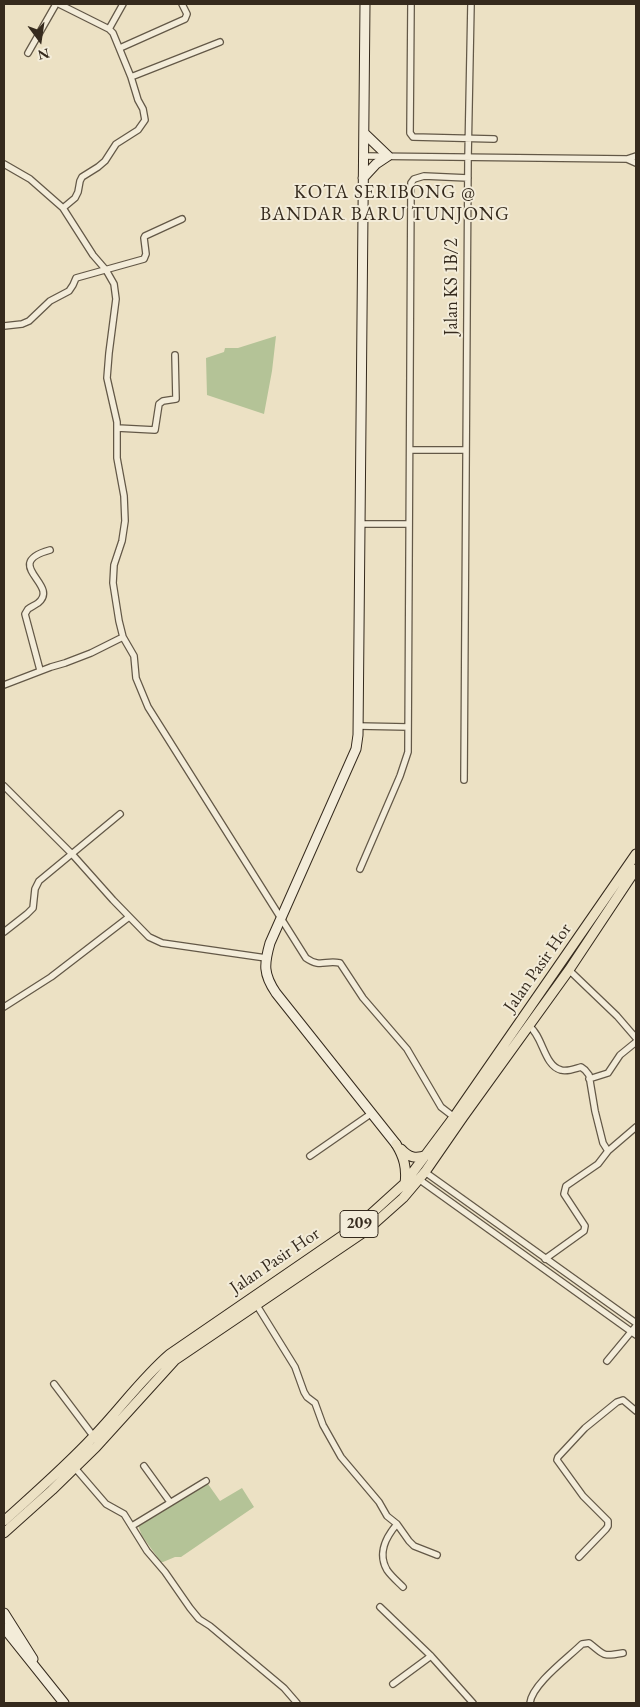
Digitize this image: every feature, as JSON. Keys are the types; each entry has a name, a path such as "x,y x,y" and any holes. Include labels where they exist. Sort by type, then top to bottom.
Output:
{"main road":[{"name":"Jalan Pasir Hor","path":"4,1521 66,1465 158,1364 361,1222 404,1184 454,1117 636,854"},
{"name":"Jalan Pasir Hor","path":"4,1533 75,1468 121,1421 175,1360 367,1230 398,1203 422,1176 569,970 636,869"},
{"path":"396,1144 412,1157 420,1158 427,1155"},
{"path":"396,1144 404,1161 406,1174 404,1184"}],"street":[{"path":"28,53 58,4 109,29 120,48 132,77 138,100 145,114 142,126 116,144 105,161 82,177 78,192 63,208"},
{"path":"109,29 123,4"},
{"path":"120,48 185,19 187,14 182,4"},
{"path":"365,4 358,726 356,748 281,916 270,943 265,968 267,978 276,993 396,1144"},
{"path":"411,4 410,133 412,137 494,139"},
{"name":"Jalan KS 1B/2","path":"464,780 468,138 471,4"},
{"path":"132,77 220,42"},
{"path":"364,133 388,156"},
{"path":"364,156 627,159 636,156"},
{"path":"363,178 376,164 388,156"},
{"path":"627,159 636,163"},
{"path":"4,164 30,179 63,208 93,255 106,270 116,291 107,378 116,416 117,458 124,496 125,521 122,541 114,565 113,577 118,621 123,637 134,656 136,678 148,707 306,958 318,964 340,963 363,998 406,1049 441,1107 454,1117"},
{"path":"360,869 400,776 408,752 411,183 414,179 424,176 468,178"},
{"path":"4,326 30,321 50,300 69,291 76,278 144,259 146,254 145,236 182,219"},
{"path":"117,428 155,430 158,404 163,401 176,399 175,355"},
{"path":"410,450 466,450"},
{"path":"360,524 408,524"},
{"path":"40,670 25,614 28,608 42,599 42,594 39,586 25,566 25,562 36,553 50,550"},
{"path":"4,685 40,670 76,659 123,637"},
{"path":"358,726 408,727"},
{"path":"4,786 72,854 148,937 155,941 266,958"},
{"path":"4,932 33,908 35,889 39,880 120,814"},
{"path":"4,1007 51,977 129,917"},
{"path":"569,970 617,1016 636,1038"},
{"path":"529,1026 536,1032 551,1063 556,1068 569,1070 580,1067 585,1070 590,1079 595,1112 603,1143 608,1151"},
{"path":"590,1079 608,1072 620,1054 636,1042"},
{"path":"310,1156 372,1113"},
{"path":"545,1259 584,1231 585,1226 564,1194 566,1186 598,1164 608,1151 636,1127"},
{"path":"422,1176 545,1259 635,1329"},
{"path":"422,1176 635,1329"},
{"path":"256,1304 295,1367 304,1392 315,1403 323,1425 341,1457 379,1502 387,1516 397,1524 414,1546 437,1555"},
{"path":"607,1361 635,1329"},
{"path":"54,1384 94,1436"},
{"path":"578,1557 606,1529 608,1521 583,1496 557,1460 558,1457 585,1428 617,1402 623,1400 636,1411"},
{"path":"144,1466 170,1502"},
{"path":"75,1468 106,1504 124,1514 147,1551 165,1572 199,1619 284,1688 297,1703"},
{"path":"132,1526 206,1481"},
{"path":"397,1524 383,1545 383,1558 387,1570 403,1587"},
{"path":"380,1607 431,1656 473,1703"},
{"path":"4,1613 43,1676"},
{"path":"4,1628 14,1643 64,1703"},
{"path":"530,1703 531,1696 538,1688 582,1644 589,1642 605,1655 623,1653"},
{"path":"392,1684 431,1656"}],"green space":[{"path":"276,336 264,414 207,395 206,358 224,352 225,348 238,348"},
{"path":"208,1484 220,1501 242,1488 254,1507 181,1557 161,1562 142,1536 138,1525"}],"district":[{"name":"KOTA SERIBONG @ BANDAR BARU TUNJONG","path":"385,204"}]}
